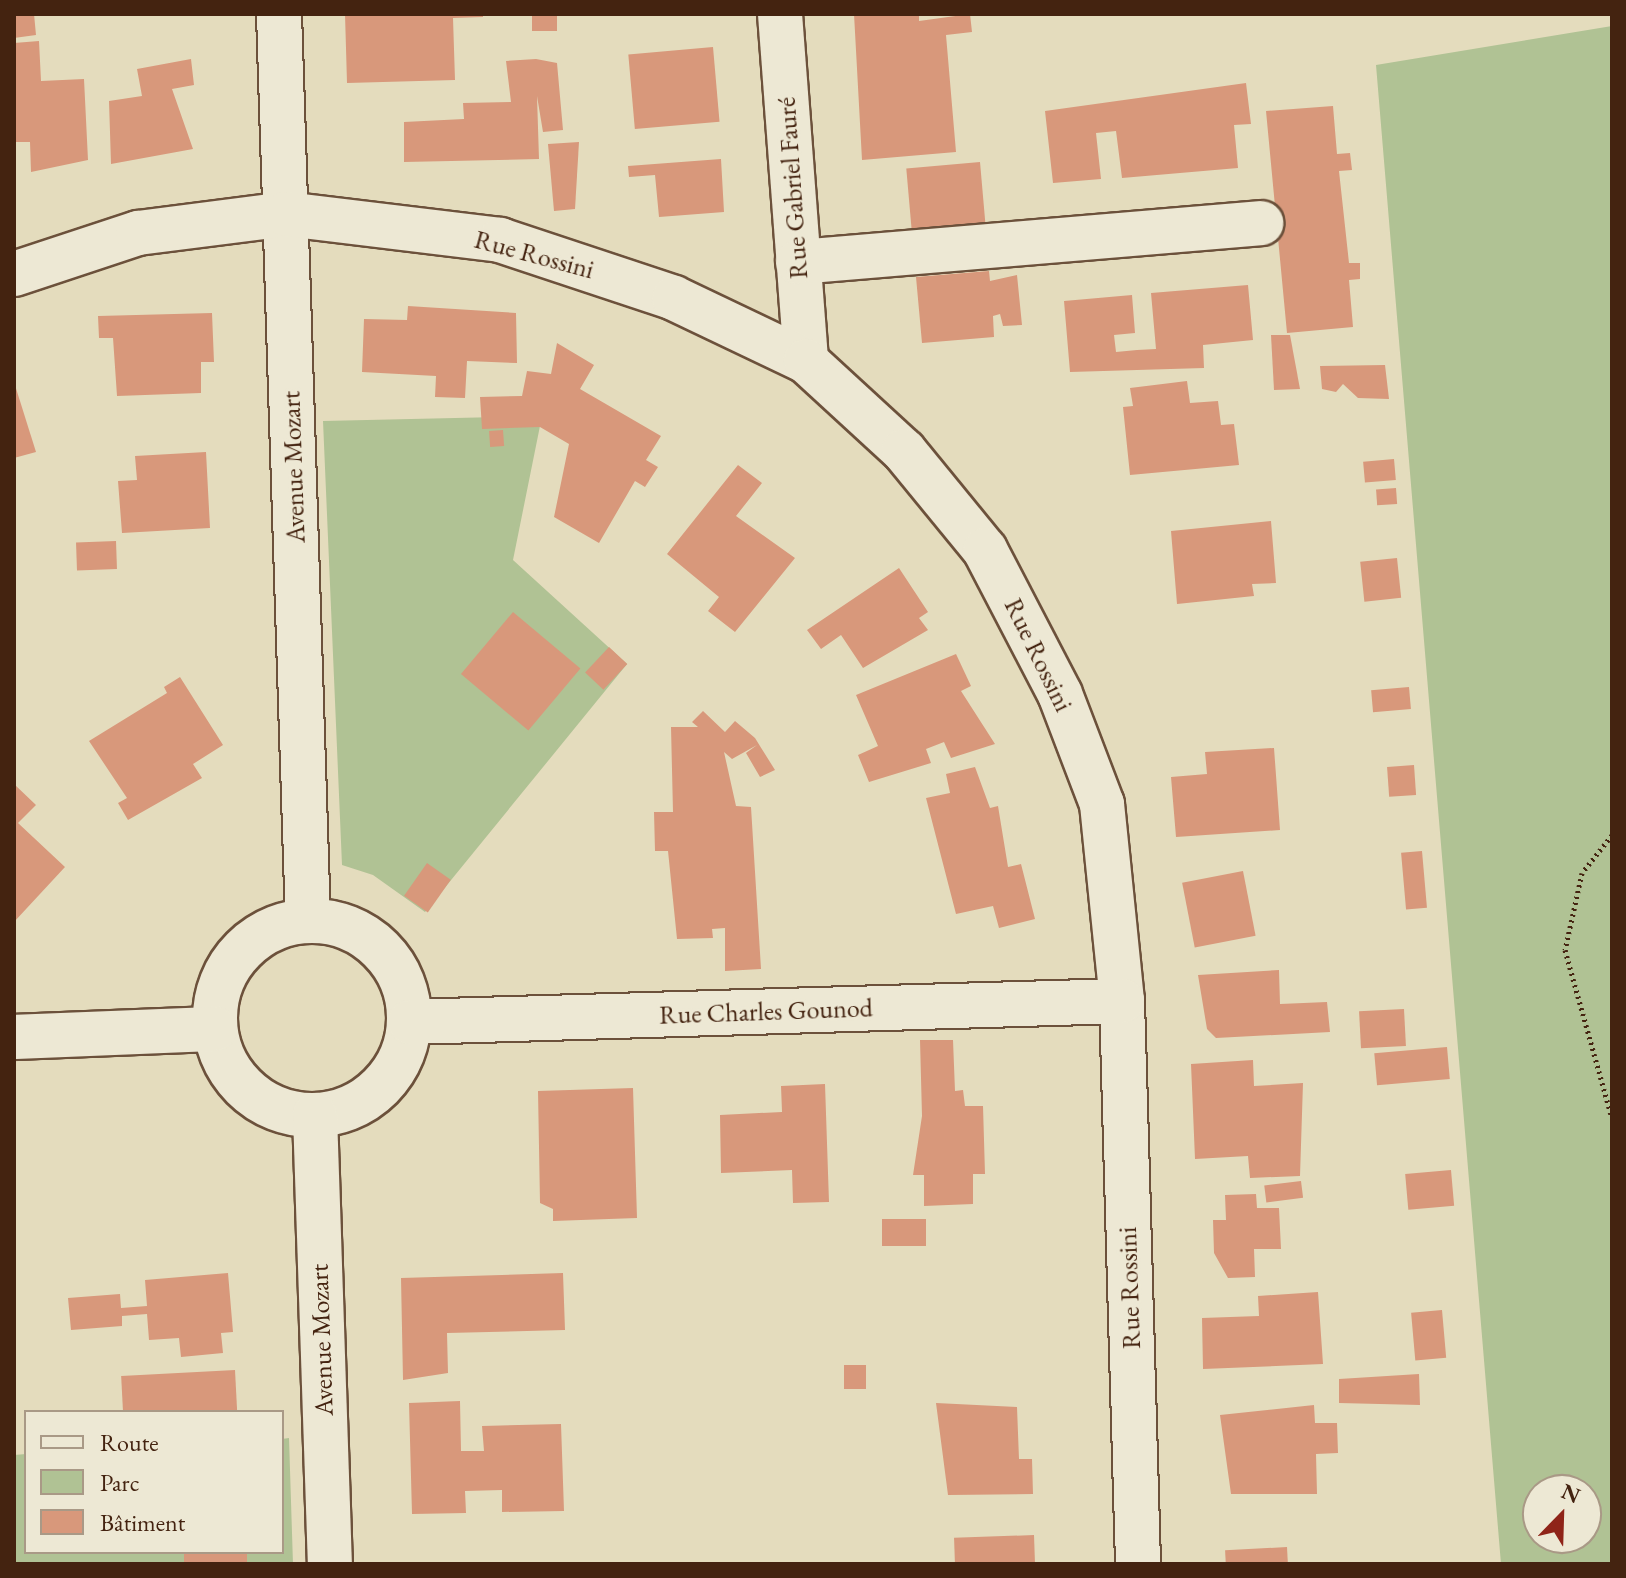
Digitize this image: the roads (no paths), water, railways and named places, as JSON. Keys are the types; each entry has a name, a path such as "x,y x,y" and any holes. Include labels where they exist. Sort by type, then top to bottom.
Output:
{"street":[{"name":"Avenue Mozart","path":"279,14 308,920"},
{"name":"Rue Gabriel Fauré","path":"780,14 806,361"},
{"name":"Rue Rossini","path":"14,274 138,233 286,214 500,240 674,298 806,361 904,451 985,550 1060,694 1102,804 1122,1001 1138,1564"},
{"path":"798,262 1261,223"},
{"path":"308,920 360,933 392,961 407,990 410,1022 391,1077 344,1111 315,1115 286,1112 248,1090 222,1057 215,1029 216,996 242,950 277,926 308,920"},
{"name":"Rue Charles Gounod","path":"410,1022 1122,1001"},
{"path":"14,1037 215,1029"},
{"name":"Avenue Mozart","path":"315,1115 330,1564"}]}
